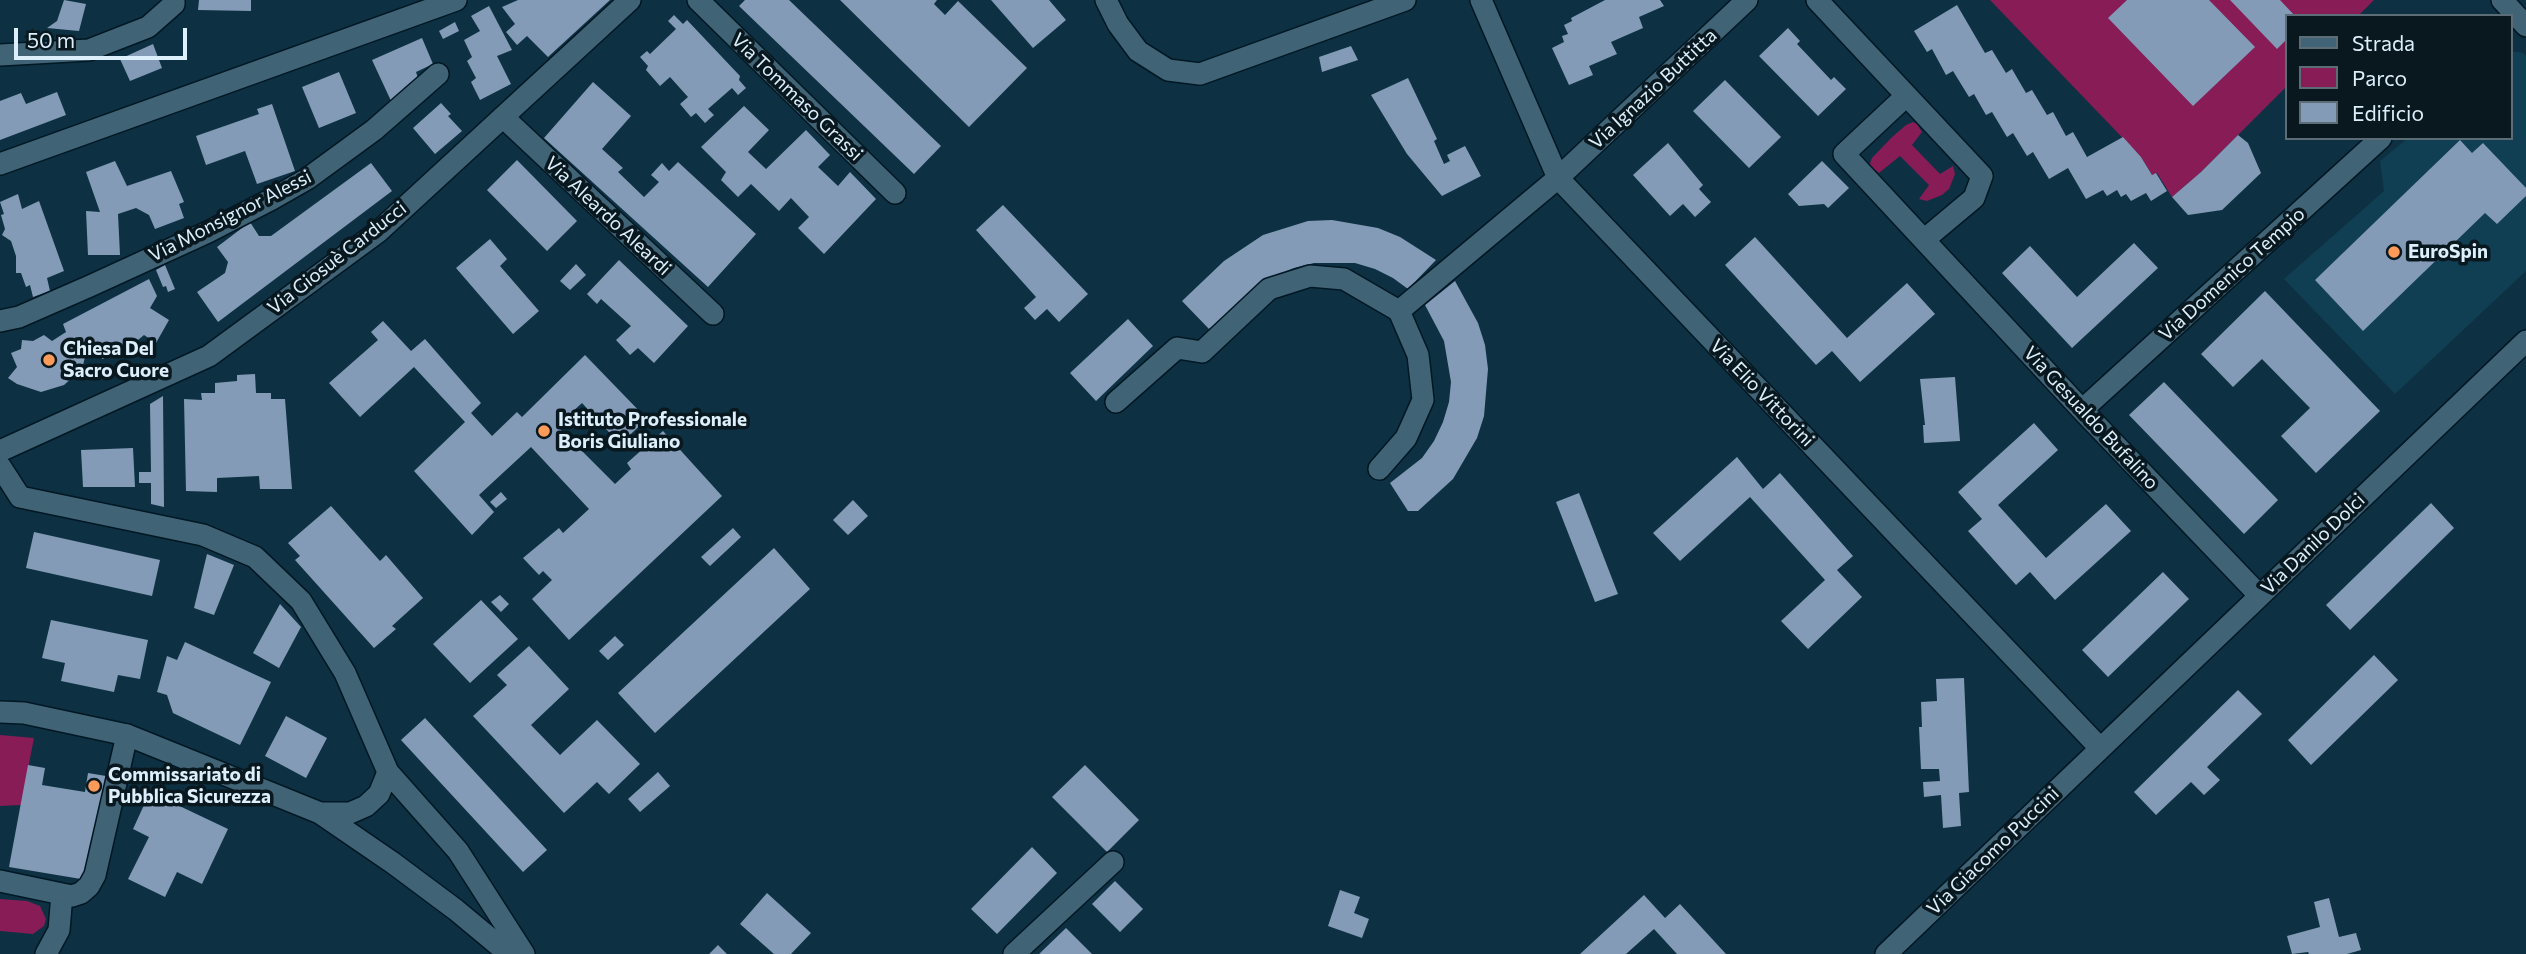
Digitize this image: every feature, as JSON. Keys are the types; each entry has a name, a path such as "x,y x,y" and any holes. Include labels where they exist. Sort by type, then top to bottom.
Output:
{"street":[{"path":"0,55 89,50 148,27 174,4 174,0"},
{"path":"0,164 456,0"},
{"name":"Via Giosuè Carducci","path":"0,451 209,356 378,232 630,0"},
{"name":"Via Tommaso Grassi","path":"698,0 895,193"},
{"path":"1106,0 1118,24 1138,51 1168,70 1200,74 1405,0"},
{"name":"Via Elio Vittorini","path":"1481,0 1558,178 2100,748"},
{"name":"Via Ignazio Buttitta","path":"1399,311 1558,178 1747,0"},
{"path":"1817,0 1982,176 1974,198 1925,239"},
{"name":"Via Monsignor Alessi","path":"0,321 19,317 208,232 307,179 374,130 438,74"},
{"name":"Via Gesualdo Bufalino","path":"1906,96 1844,154 2082,410 2259,595"},
{"name":"Via Aleardo Aleardi","path":"503,117 713,314"},
{"name":"Via Domenico Tempio","path":"2082,410 2379,140"},
{"path":"1116,402 1177,348 1202,352 1269,289 1310,276 1344,279 1399,311 1418,355 1423,400 1406,438 1378,469"},
{"name":"Via Danilo Dolci","path":"2100,748 2526,341"},
{"path":"0,466 10,495 203,535 255,557 301,601 345,673 388,772 458,851 524,954"},
{"path":"0,712 24,713 127,735 320,813 393,863 509,954"},
{"path":"0,881 72,896 89,886 96,876 127,735"},
{"name":"Via Giacomo Puccini","path":"1886,954 2100,748"},
{"path":"320,813 350,813 366,806 379,794 388,772"},
{"path":"1014,954 1113,862"},
{"path":"46,954 59,930 62,894"},
{"path":"456,910 475,916 485,911 488,901"}],"shaded area":[{"path":"2512,51 2526,56 2526,271 2395,394 2284,279 2384,191 2380,161 2406,140 2512,140"}],"green space":[{"path":"1990,0 2374,0 2360,14 2284,14 2284,89 2201,172 2172,197 2157,173 2152,175 2141,157"},
{"path":"1913,122 1922,132 1912,145 1940,174 1953,166 1955,174 1949,189 1927,201 1919,199 1929,185 1900,156 1879,173 1870,163 1891,138"},
{"path":"0,735 34,738 21,805 0,806"},
{"path":"0,899 27,901 40,906 46,919 44,926 33,934 0,931"}],"building":[{"path":"64,0 86,4 79,31 47,28 57,21"},
{"path":"199,0 251,0 251,11 198,10"},
{"path":"518,0 610,0 548,57 527,36 517,45 506,32 515,24 502,7"},
{"path":"745,0 789,0 941,146 914,174 739,6"},
{"path":"840,0 937,0 934,4 945,15 958,1 1027,68 969,127"},
{"path":"991,0 1049,0 1066,20 1033,48"},
{"path":"1605,0 1660,0 1664,6 1639,17 1643,28 1611,42 1617,54 1589,66 1593,75 1569,85 1552,48 1564,42 1562,36 1568,34 1564,25 1572,21 1571,18"},
{"path":"2127,0 2209,0 2255,47 2193,106 2108,18"},
{"path":"2230,0 2280,0 2293,14 2284,14 2284,42 2277,49"},
{"path":"1957,5 1985,53 1992,50 2006,73 2012,69 2026,93 2032,90 2047,115 2053,112 2066,136 2073,132 2087,157 2123,137 2141,157 2152,175 2156,173 2167,191 2151,201 2146,193 2131,201 2126,194 2121,197 2117,190 2107,196 2103,190 2086,199 2068,168 2049,179 2033,152 2027,156 2013,133 2007,137 1992,112 1986,115 1974,94 1969,97 1953,71 1946,75 1932,49 1927,52 1914,31"},
{"path":"489,6 512,50 497,56 511,84 480,100 471,82 476,78 467,61 472,57 464,40 480,31 471,16"},
{"path":"674,15 683,24 687,20 740,76 739,80 746,88 738,95 732,88 708,109 714,115 705,123 696,113 691,117 680,104 688,97 670,77 660,86 646,70 648,66 640,57 647,51 650,54 676,29 668,21"},
{"path":"455,22 459,31 443,39 439,31"},
{"path":"1788,28 1800,41 1797,44 1831,80 1834,77 1846,89 1818,116 1759,56"},
{"path":"422,38 433,64 416,72 419,81 404,88 408,96 392,103 372,60"},
{"path":"153,44 162,68 130,81 120,59"},
{"path":"1351,46 1358,60 1322,72 1319,57"},
{"path":"339,72 356,113 319,128 302,87"},
{"path":"1408,78 1437,139 1434,141 1444,164 1450,161 1447,155 1465,146 1481,176 1442,196 1407,154 1371,95"},
{"path":"1725,80 1781,137 1749,168 1693,111"},
{"path":"593,82 631,116 602,149 623,168 618,172 644,197 659,182 651,175 662,163 669,171 678,162 756,234 708,287 544,138"},
{"path":"57,92 66,115 0,140 0,101 21,93 26,104"},
{"path":"441,103 451,114 448,116 462,131 435,154 413,128"},
{"path":"272,104 295,171 257,184 245,151 206,165 196,136 259,114 257,109"},
{"path":"744,106 769,130 748,152 766,169 806,130 830,155 818,167 838,186 850,172 876,199 824,254 798,228 809,217 791,198 779,211 751,184 738,197 721,180 726,172 701,147"},
{"path":"2238,135 2248,143 2261,173 2222,210 2188,215 2172,197"},
{"name":"EuroSpin","path":"2460,140 2472,153 2483,143 2526,188 2526,196 2497,224 2485,213 2363,331 2315,280"},
{"path":"1668,143 1703,185 1699,189 1711,202 1695,217 1683,204 1670,216 1633,175"},
{"path":"517,160 577,221 547,251 487,190"},
{"path":"115,161 127,186 171,171 184,202 179,204 184,218 155,229 149,215 136,208 118,214 120,255 88,255 86,211 100,212 86,172"},
{"path":"1822,161 1849,188 1828,208 1824,204 1799,206 1788,194"},
{"path":"371,163 392,191 218,322 197,292 225,273 228,262 217,247 250,222 259,236 271,236"},
{"path":"18,194 22,209 39,201 64,271 47,278 50,291 33,297 30,285 26,287 21,273 16,273 16,256 11,241 2,235 5,229 0,202"},
{"path":"1003,205 1088,294 1059,322 1047,309 1035,320 1024,308 1036,297 976,230"},
{"path":"1332,220 1378,228 1400,237 1436,260 1408,289 1375,269 1355,263 1314,263 1294,268 1275,276 1209,329 1182,301 1224,261 1263,235 1308,221"},
{"path":"1755,237 1847,338 1907,283 1935,314 1860,382 1832,351 1816,365 1725,265"},
{"path":"490,239 507,259 500,266 539,311 513,334 456,268"},
{"path":"2134,243 2158,268 2072,348 2002,273 2030,246 2077,297"},
{"path":"619,260 688,326 654,363 638,348 630,355 616,340 631,326 601,299 597,304 587,294"},
{"path":"576,264 586,275 570,290 560,281"},
{"path":"165,265 175,289 168,292 156,270"},
{"path":"149,279 157,296 150,308 169,320 156,343 144,335 125,351 102,359 103,344 88,345 82,369 64,385 41,392 8,378 17,367 11,353 21,349 22,340 33,341 44,335 52,341 66,332 63,324"},
{"path":"1455,281 1478,323 1485,345 1488,369 1484,416 1477,438 1453,479 1418,511 1408,511 1390,483 1422,458 1434,441 1449,402 1451,382 1444,341 1425,305"},
{"path":"2265,291 2380,411 2316,473 2281,436 2310,408 2262,359 2233,387 2201,354"},
{"path":"1128,319 1153,346 1096,401 1070,373"},
{"path":"383,321 411,351 425,339 481,403 471,413 492,436 517,412 522,417 585,355 647,419 620,444 582,403 557,426 615,484 631,469 627,463 663,431 722,496 569,640 532,599 552,580 543,571 539,575 523,558 559,528 563,533 589,509 531,447 479,495 494,512 472,535 414,471 465,422 414,367 360,417 329,383 378,340 371,332"},
{"path":"255,374 256,393 271,393 271,399 285,399 292,489 260,489 259,476 217,478 217,492 186,491 184,399 202,400 201,393 215,393 215,383 237,381 237,375"},
{"path":"1955,377 1960,441 1924,443 1925,425 1920,379"},
{"path":"2164,382 2278,500 2244,534 2129,415"},
{"path":"163,396 164,507 151,504 151,483 139,483 139,472 151,472 150,404"},
{"path":"2034,423 2058,450 1998,505 2046,558 2106,504 2131,531 2055,600 2030,572 2016,585 1968,531 1982,519 1958,492"},
{"path":"133,448 135,487 83,487 81,450"},
{"path":"1737,457 1763,489 1780,473 1853,556 1837,570 1862,597 1808,649 1781,621 1825,580 1750,497 1680,561 1653,533"},
{"path":"501,492 507,499 496,508 490,502"},
{"path":"1579,493 1618,594 1595,602 1556,502"},
{"path":"853,500 868,516 848,535 833,520"},
{"path":"2431,503 2454,528 2350,630 2326,605"},
{"path":"331,506 380,561 386,555 423,598 392,626 396,629 374,648 295,560 300,556 288,543"},
{"path":"733,528 741,537 710,566 701,557"},
{"path":"34,532 160,560 152,596 26,568"},
{"path":"774,548 810,589 655,733 618,693"},
{"path":"207,554 234,565 214,615 194,608"},
{"path":"2163,572 2189,599 2108,677 2082,650"},
{"path":"500,595 509,604 501,612 491,602"},
{"path":"481,600 518,639 470,683 433,644"},
{"path":"280,604 301,627 279,668 253,653"},
{"path":"51,620 148,640 140,679 118,675 114,692 61,681 65,663 42,658"},
{"path":"615,636 624,645 608,660 599,651"},
{"path":"185,642 271,682 240,745 173,713 167,695 157,692 167,656 177,660"},
{"path":"529,646 569,689 531,725 560,755 597,720 640,764 609,794 597,782 564,813 473,716 507,685 497,675"},
{"path":"2374,655 2398,680 2311,765 2288,740"},
{"path":"1964,678 1969,792 1959,793 1961,826 1943,828 1941,795 1924,797 1923,782 1940,781 1939,769 1921,769 1921,702 1937,701 1936,679"},
{"path":"2238,690 2262,714 2207,767 2220,780 2204,795 2191,782 2156,815 2134,792"},
{"path":"286,716 327,738 306,778 265,756"},
{"path":"425,718 547,850 523,872 401,740"},
{"path":"28,765 45,768 42,785 85,792 88,773 106,776 87,880 9,867"},
{"path":"1085,765 1139,820 1107,852 1052,797"},
{"path":"658,772 670,786 640,812 628,799"},
{"path":"150,792 228,829 202,884 177,872 165,897 128,879 149,837 133,829"},
{"path":"1032,847 1057,873 997,934 971,909"},
{"path":"1115,881 1143,909 1120,932 1092,904"},
{"path":"1340,890 1360,897 1354,913 1369,919 1362,938 1328,926"},
{"path":"767,893 811,933 791,954 774,954 740,924"},
{"path":"1644,895 1665,918 1680,904 1726,954 1677,954 1654,929 1626,954 1580,954"},
{"path":"2329,898 2339,937 2356,933 2361,950 2347,954 2292,954 2287,936 2320,927 2314,902"},
{"path":"1066,928 1092,954 1039,954"},
{"path":"718,945 727,954 709,954"}],"place":[{"name":"EuroSpin","path":"2394,252"},
{"name":"Chiesa Del Sacro Cuore","path":"49,360"},
{"name":"Istituto Professionale Boris Giuliano","path":"544,431"},
{"name":"Commissariato di Pubblica Sicurezza","path":"94,786"}]}
